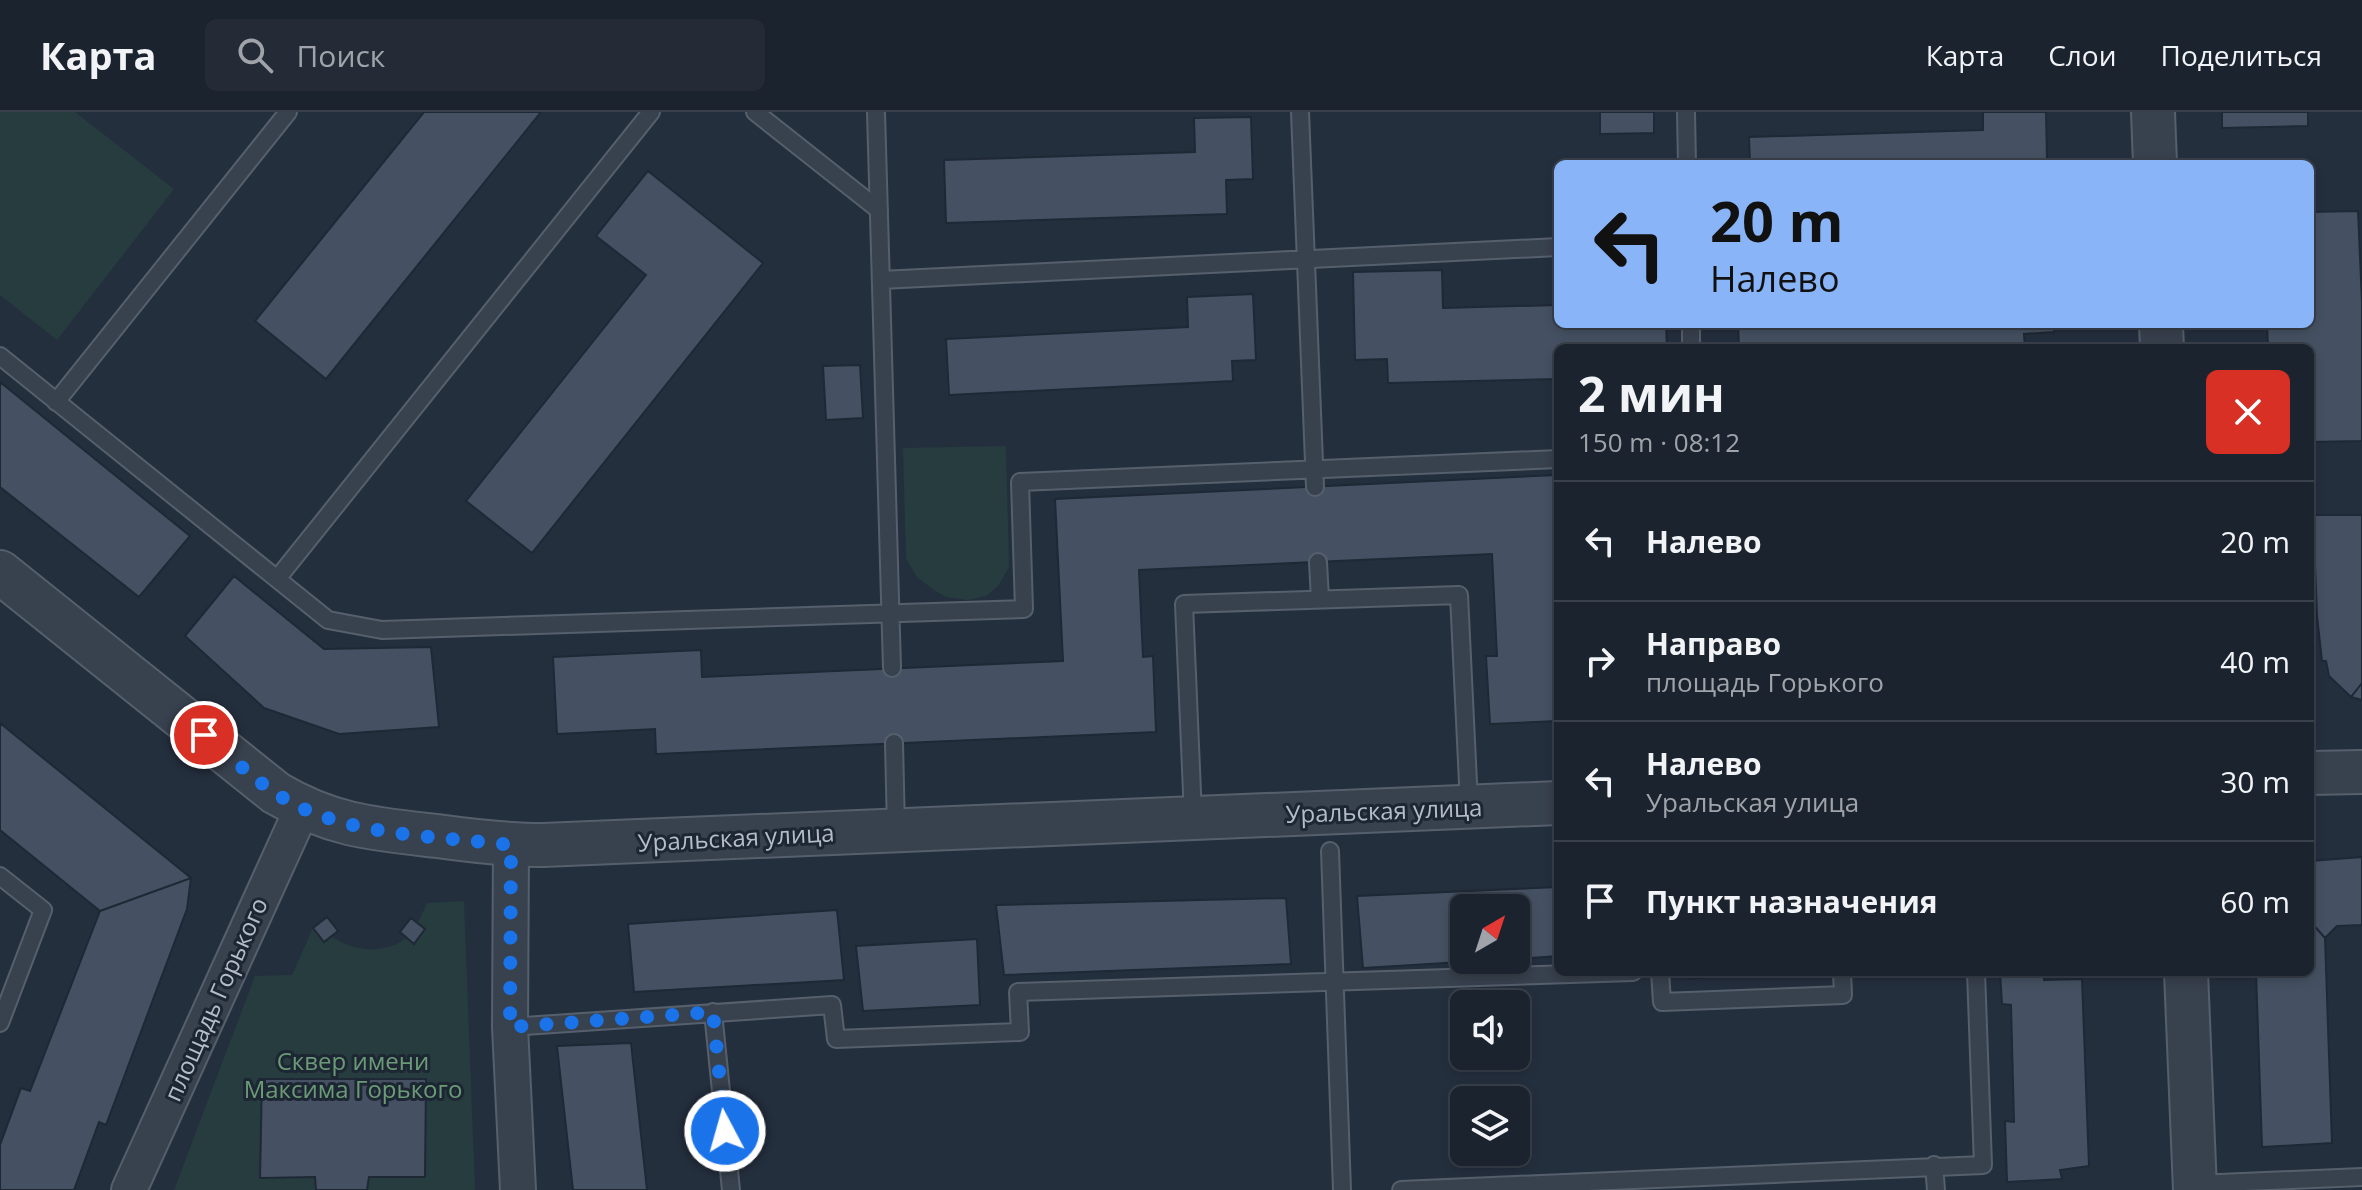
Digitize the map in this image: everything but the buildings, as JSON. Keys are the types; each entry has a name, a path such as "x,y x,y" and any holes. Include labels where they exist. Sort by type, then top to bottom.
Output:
{"street":[{"path":"2153,112 2155,160"},
{"name":"Уральская улица","path":"4,583 276,793 302,809 351,826 511,845 1554,803"},
{"path":"2314,773 2362,772"},
{"name":"площадь Горького","path":"129,1190 302,809"},
{"path":"511,845 510,1027 518,1190"},
{"path":"2186,976 2195,1187"}],"lane":[{"path":"56,402 288,112"},
{"path":"277,579 651,112"},
{"path":"755,112 879,210"},
{"path":"876,112 892,668"},
{"path":"1300,112 1315,478"},
{"path":"1686,112 1687,160"},
{"path":"881,280 1554,247"},
{"path":"0,356 328,620 382,630 1024,609 1020,482 1315,478 1554,459"},
{"path":"1318,562 1320,599"},
{"path":"1193,817 1184,604 1459,595 1469,806"},
{"path":"894,743 896,830"},
{"path":"1330,851 1342,1190"},
{"path":"0,1023 43,910 2,881"},
{"path":"510,1027 832,1005 836,1039 1020,1032 1018,992 1554,975"},
{"path":"1660,976 1662,1002 1843,995 1842,976"},
{"path":"1401,1190 1983,1165 1976,976"},
{"path":"713,1012 731,1190"},
{"path":"1934,1165 1936,1190"},
{"path":"2195,1187 2362,1177"}],"green space":[{"path":"0,112 75,112 174,189 57,340 0,295"},
{"path":"1006,446 1009,567 999,585 986,596 968,600 946,597 917,577 906,559 903,448"},
{"name":"Сквер имени Максима Горького","path":"464,901 475,1190 174,1190 255,976 292,975 313,928 324,942 331,936 359,948 381,949 408,936 427,903"}],"route":[{"path":"204,735 276,793 302,809 351,826 511,845 510,1027 713,1012 725,1131"}]}
